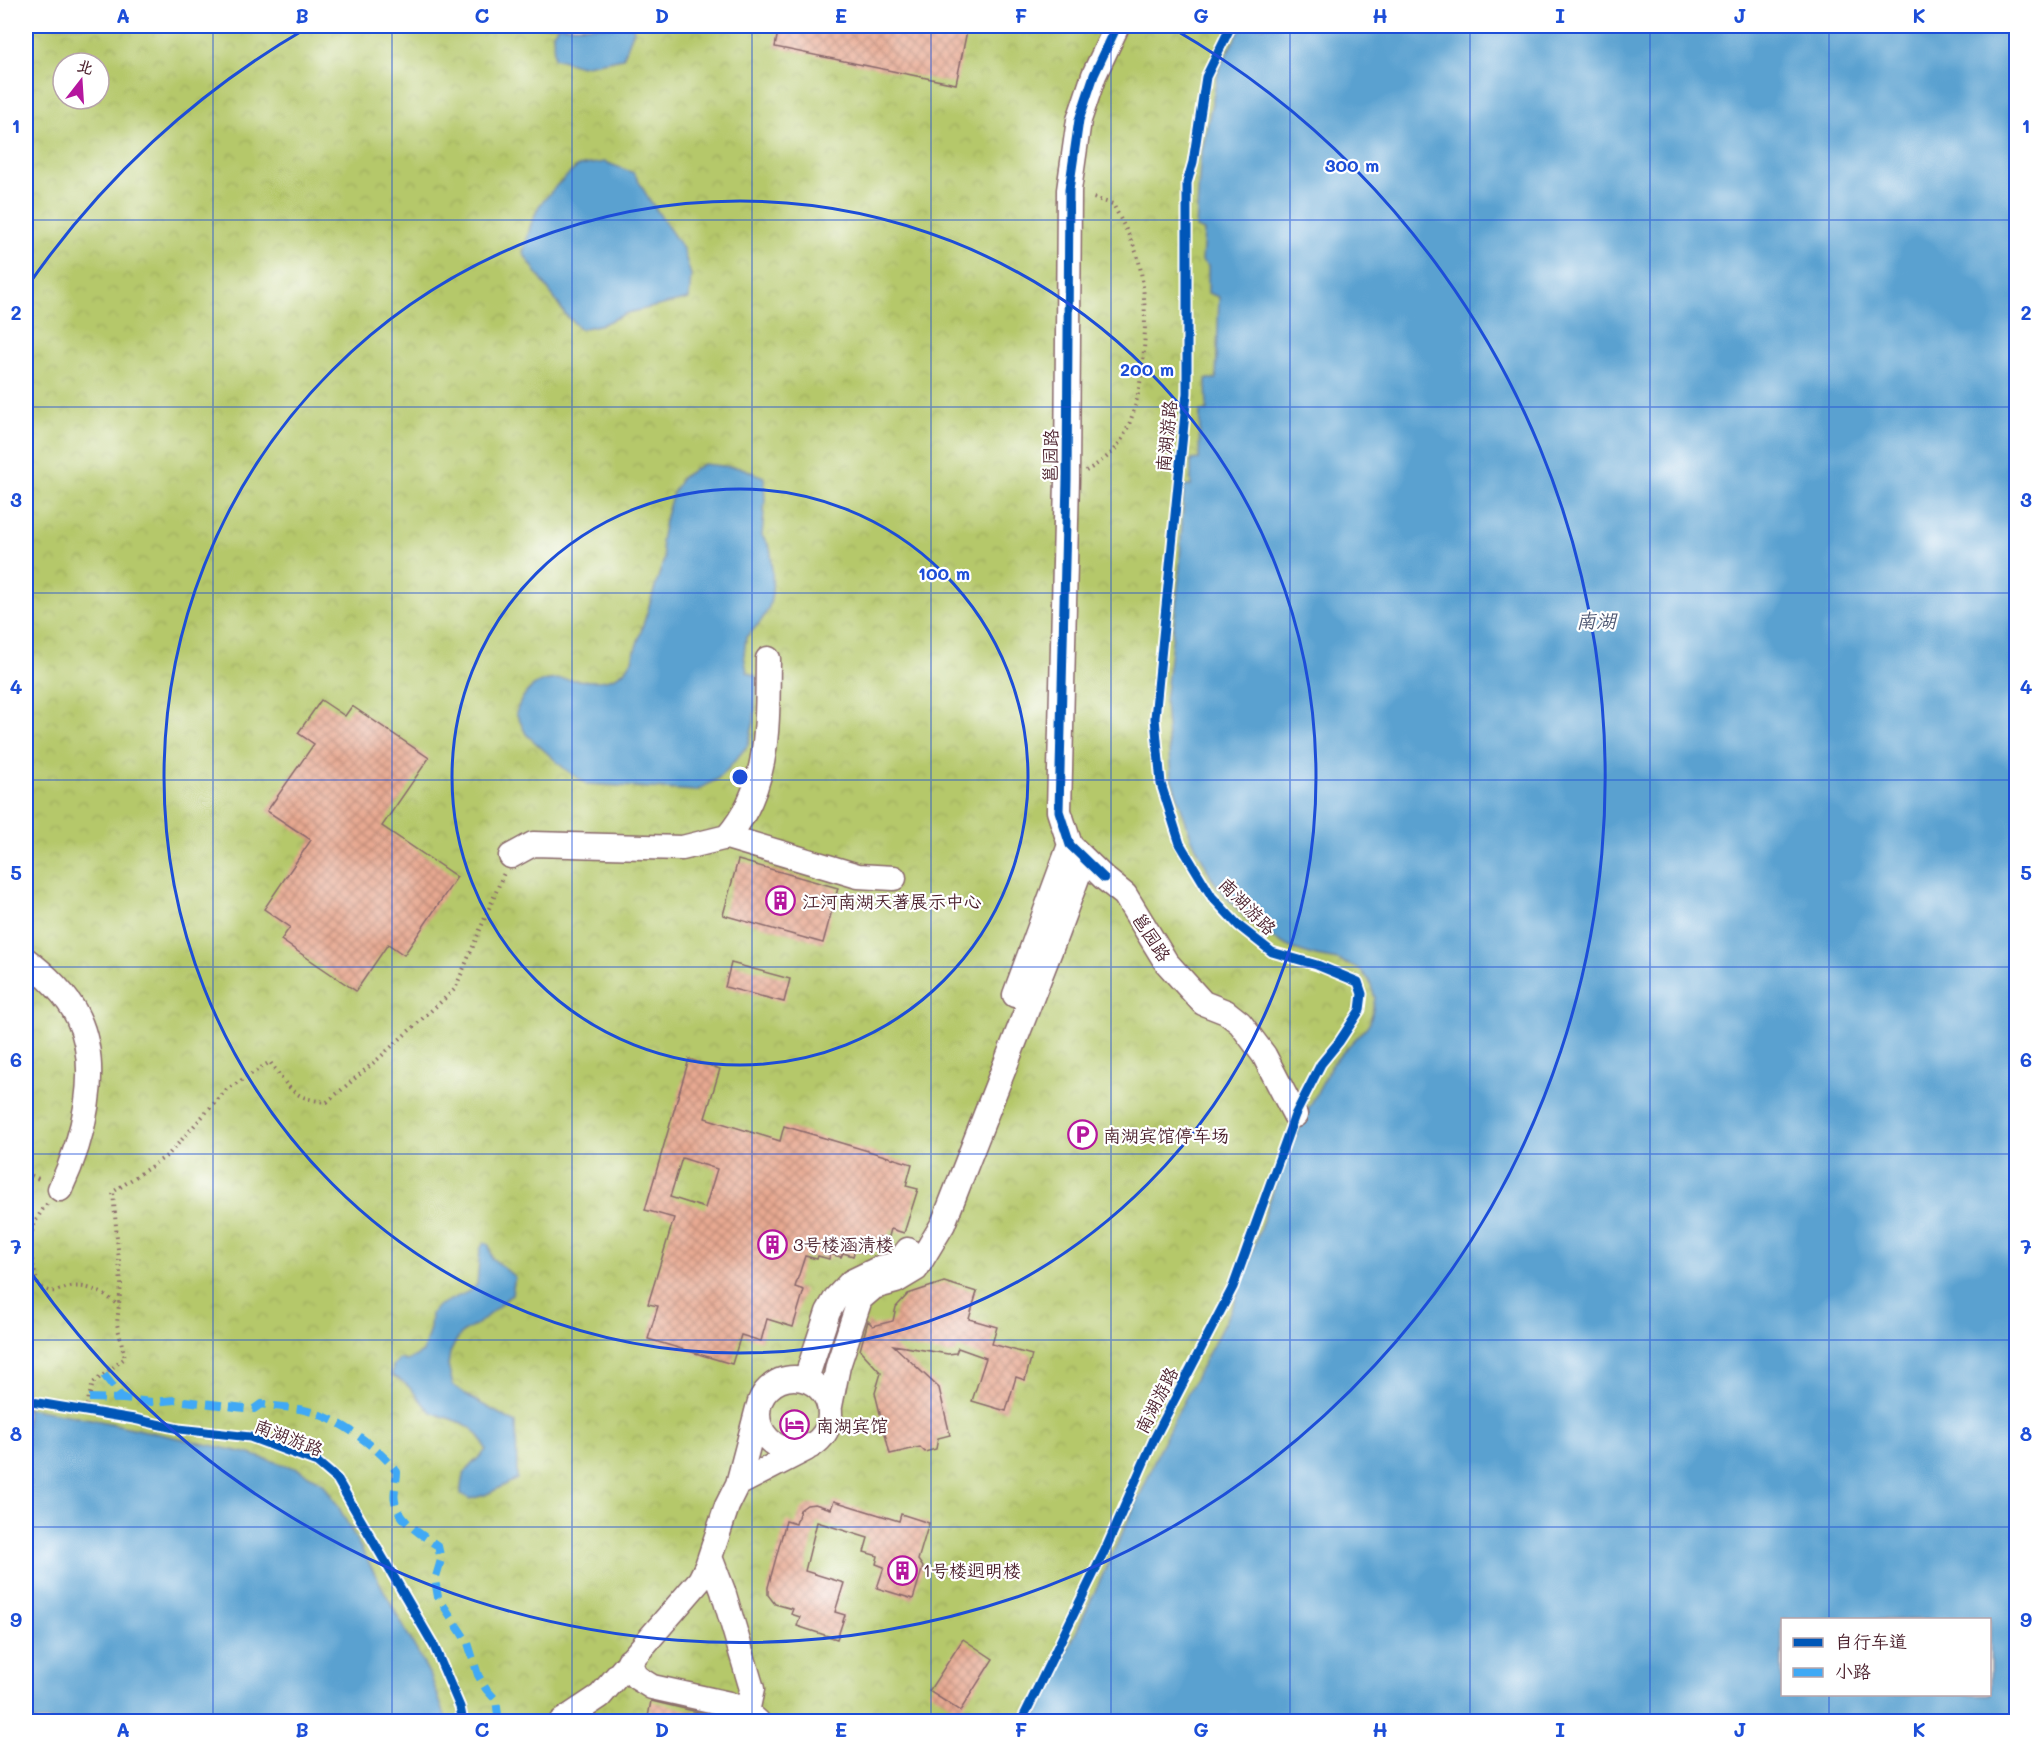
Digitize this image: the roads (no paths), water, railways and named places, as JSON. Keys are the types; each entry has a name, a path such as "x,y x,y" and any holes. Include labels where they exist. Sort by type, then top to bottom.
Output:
{"street":[{"name":"邕园路","path":"1117,26 1094,75 1079,120 1069,190 1067,480 1059,812 1077,852 1125,895 1166,962 1203,1004 1226,1012 1240,1023 1263,1055 1295,1115"},
{"path":"727,837 740,822 753,797 762,769 768,710 768,658"},
{"path":"511,856 533,844 682,848 727,837 858,876 894,878"},
{"path":"806,1379 825,1321 836,1298 851,1282 880,1268 897,1264 922,1234 997,1043 1077,852"},
{"path":"830,1406 838,1366 860,1299 874,1287 896,1281 915,1269 943,1224 1051,948 1077,852"},
{"path":"26,960 47,976 78,1016 89,1050 89,1089 79,1138 60,1189"},
{"path":"561,1722 600,1696 700,1580 727,1506 738,1484 762,1396 770,1386 788,1379 806,1379 817,1386 826,1395 830,1406 831,1417 822,1438 777,1466 738,1484"},
{"path":"758,1408 758,1420 762,1432 780,1448 792,1451 803,1450 814,1445"},
{"path":"710,1557 723,1591 752,1689 753,1717"},
{"path":"629,1661 636,1677 652,1687 729,1704 753,1717"}],"water":[{"path":"558,26 632,26 634,30 623,58 581,66 554,58 553,33"},
{"name":"南湖","path":"1242,26 2016,26 2016,1721 1034,1722 1146,1482 1160,1447 1234,1304 1281,1168 1309,1108 1332,1064 1370,1023 1375,998 1369,980 1359,969 1338,960 1291,948 1264,933 1226,897 1213,880 1191,837 1171,777 1165,702 1179,578 1184,486 1191,486 1191,460 1199,459 1200,411 1207,411 1206,379 1216,379 1219,297 1208,293 1208,266 1202,261 1204,231 1196,228 1200,161 1219,68"},
{"path":"605,162 634,173 683,249 691,275 689,299 627,313 603,324 580,329 565,314 523,253 539,206 557,185 578,166"},
{"path":"703,464 742,468 764,477 765,501 762,536 771,552 772,591 765,615 746,637 744,655 747,672 757,677 754,722 748,745 716,780 696,791 587,784 566,770 526,734 516,713 526,693 539,683 555,679 606,680 620,674 632,660 664,559 661,541 673,493 682,477"},
{"path":"484,1242 489,1245 492,1258 515,1277 512,1294 478,1324 462,1333 450,1353 448,1366 453,1385 471,1398 516,1423 517,1479 485,1495 470,1499 461,1494 462,1479 467,1469 486,1450 483,1442 469,1427 430,1411 409,1387 392,1375 393,1366 399,1359 407,1361 423,1352 430,1328 431,1314 437,1306 472,1290 477,1284 480,1250"},
{"path":"26,1408 91,1419 246,1453 298,1469 323,1483 338,1506 431,1677 447,1721 26,1721"}],"place":[{"name":"江河南湖天著展示中心","path":"781,901"},
{"name":"南湖宾馆停车场","path":"1082,1135"},
{"name":"3号楼涵清楼","path":"772,1244"},
{"name":"南湖宾馆","path":"795,1425"},
{"name":"1号楼迥明楼","path":"902,1570"}]}
